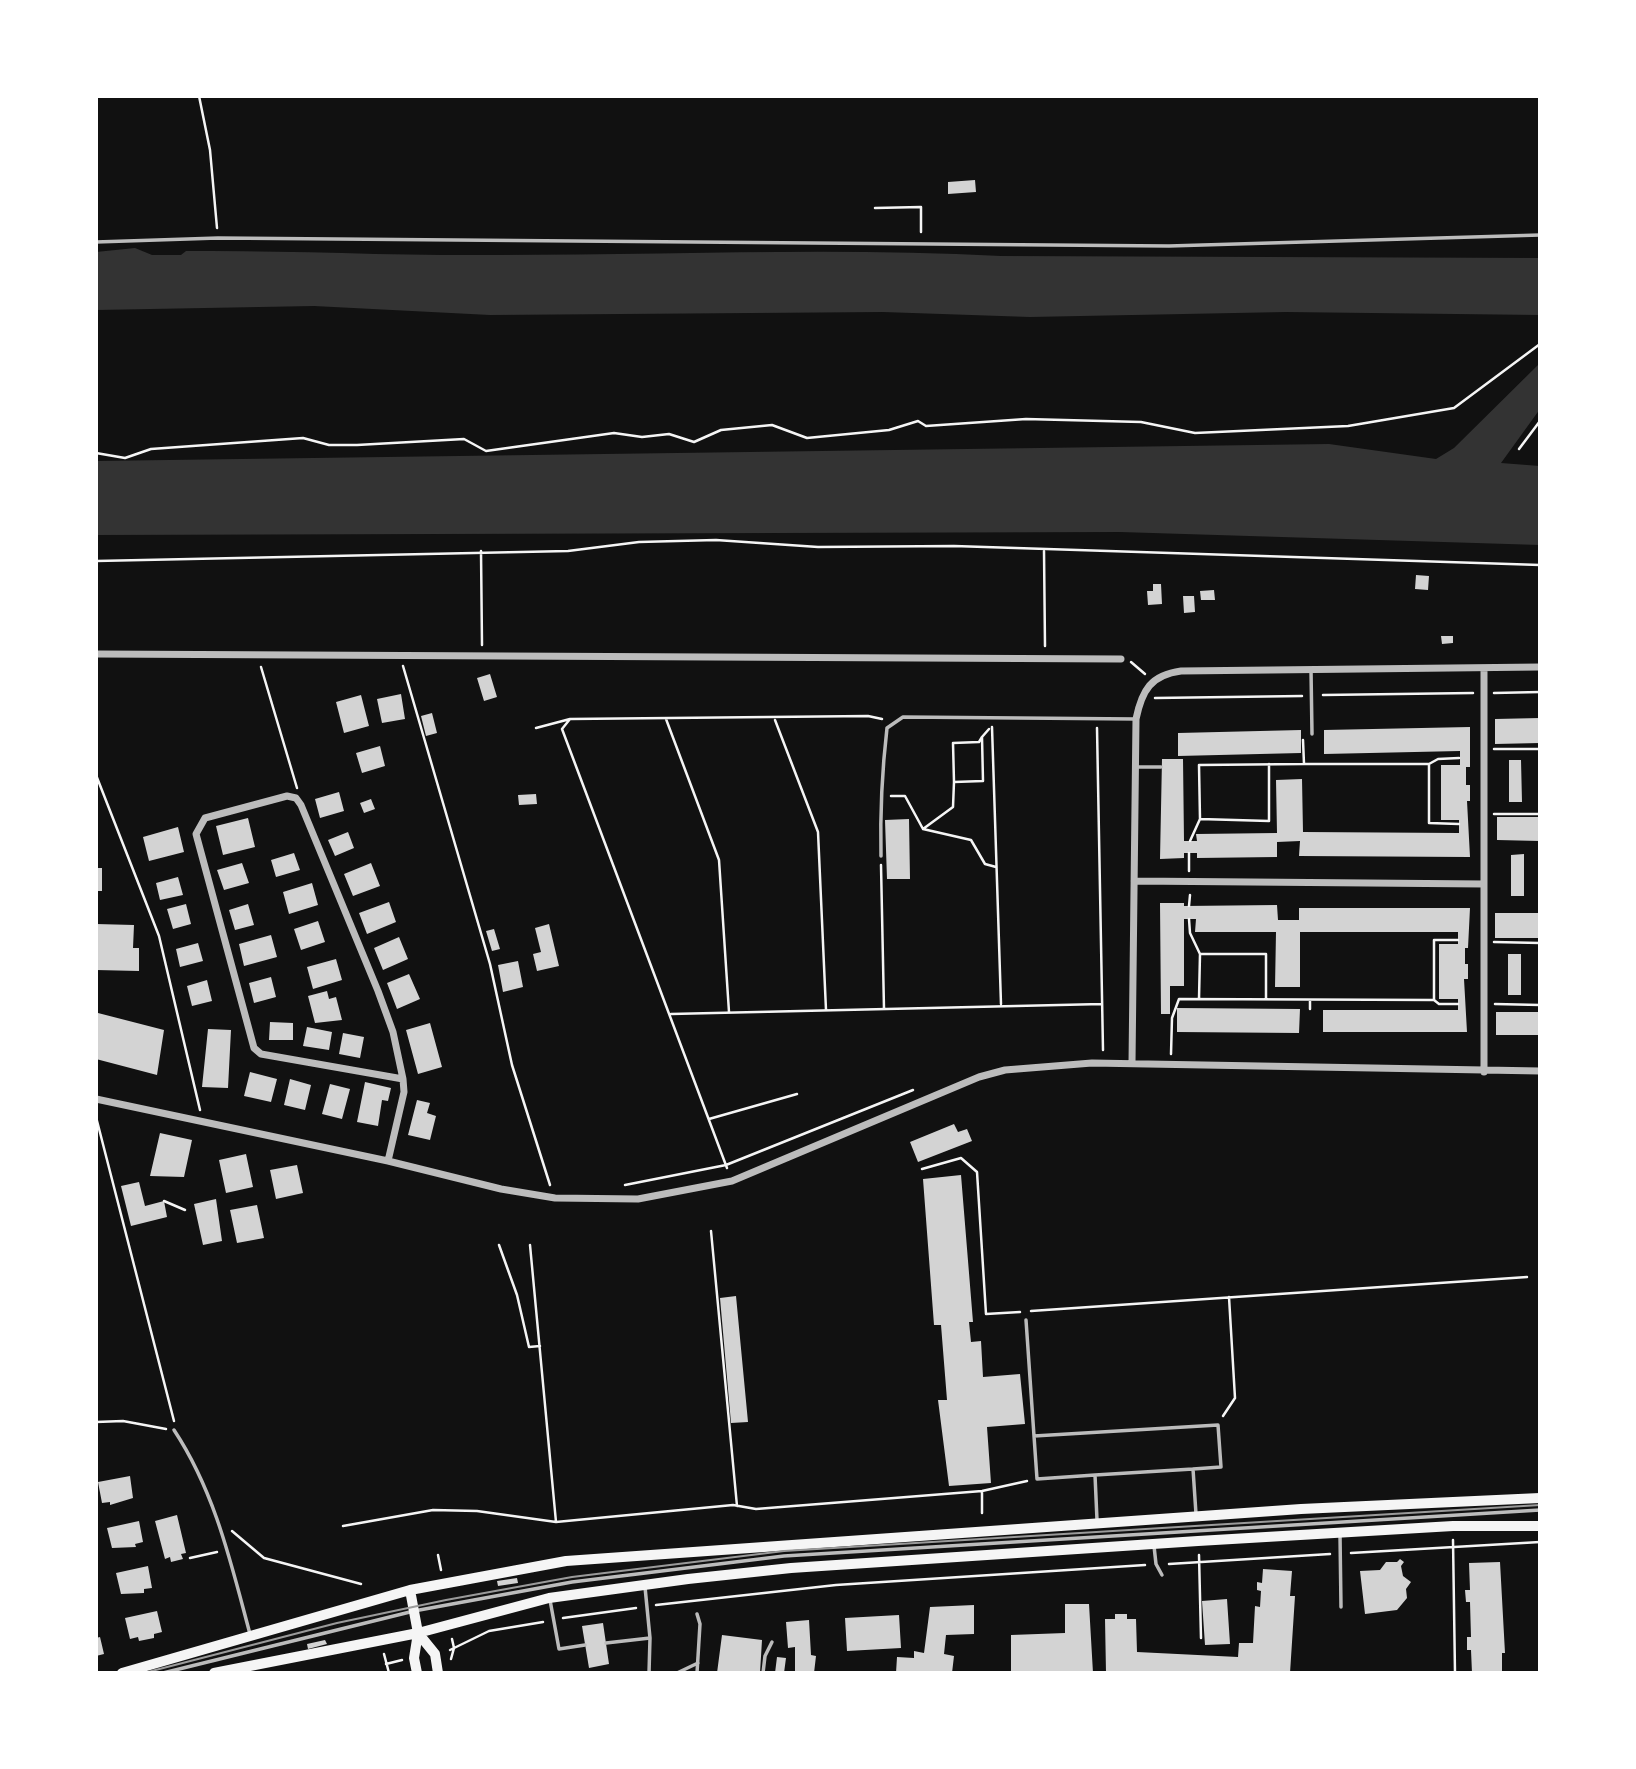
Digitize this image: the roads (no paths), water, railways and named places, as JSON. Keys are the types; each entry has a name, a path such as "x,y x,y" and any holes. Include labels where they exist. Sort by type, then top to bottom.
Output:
{"main road":[{"path":"122,1673 410,1590 566,1561 1196,1516 1540,1497"},
{"path":"214,1673 418,1633 549,1598 776,1570 1453,1526 1540,1526"},
{"path":"410,1590 418,1633 414,1658 417,1673"},
{"path":"418,1633 435,1654 438,1673"}],"street":[{"path":"96,654 401,658 482,656 1121,659"},
{"path":"1132,1063 1136,719 1145,687 1165,673 1181,671 1540,667"},
{"path":"1484,668 1484,1072"},
{"path":"388,1161 404,1092 403,1079 393,1032 301,805 296,798 287,796 205,818 197,834 254,1048 261,1054 403,1079"},
{"path":"1134,881 1484,884"},
{"path":"96,1098 388,1161 501,1189 555,1198 638,1199 732,1181 979,1077 1005,1070 1132,1063 1540,1071"}],"lane":[{"path":"96,242 218,238 498,243 1169,246 1540,235"},
{"path":"1311,670 1312,734"},
{"path":"881,856 880,796 887,728 894,721 904,717 1136,719"},
{"path":"1136,766 1161,767"},
{"path":"1026,1320 1034,1436 1037,1479 1221,1467 1218,1425 1034,1436"},
{"path":"174,1430 192,1457 216,1513 251,1636"},
{"path":"1193,1469 1196,1516"},
{"path":"1095,1475 1097,1523"},
{"path":"163,1673 414,1611 572,1582 784,1556 1540,1510"},
{"path":"1340,1533 1341,1607"},
{"path":"1154,1544 1156,1564 1162,1575"},
{"path":"644,1586 650,1638 649,1673"},
{"path":"549,1598 559,1649 585,1645"},
{"path":"697,1614 700,1624 697,1673"},
{"path":"606,1643 650,1638"},
{"path":"763,1673 765,1656 772,1642"},
{"path":"677,1673 698,1663"}],"tram line":[{"path":"144,1673 337,1623 446,1600 572,1577 784,1551 1540,1505"}]}
